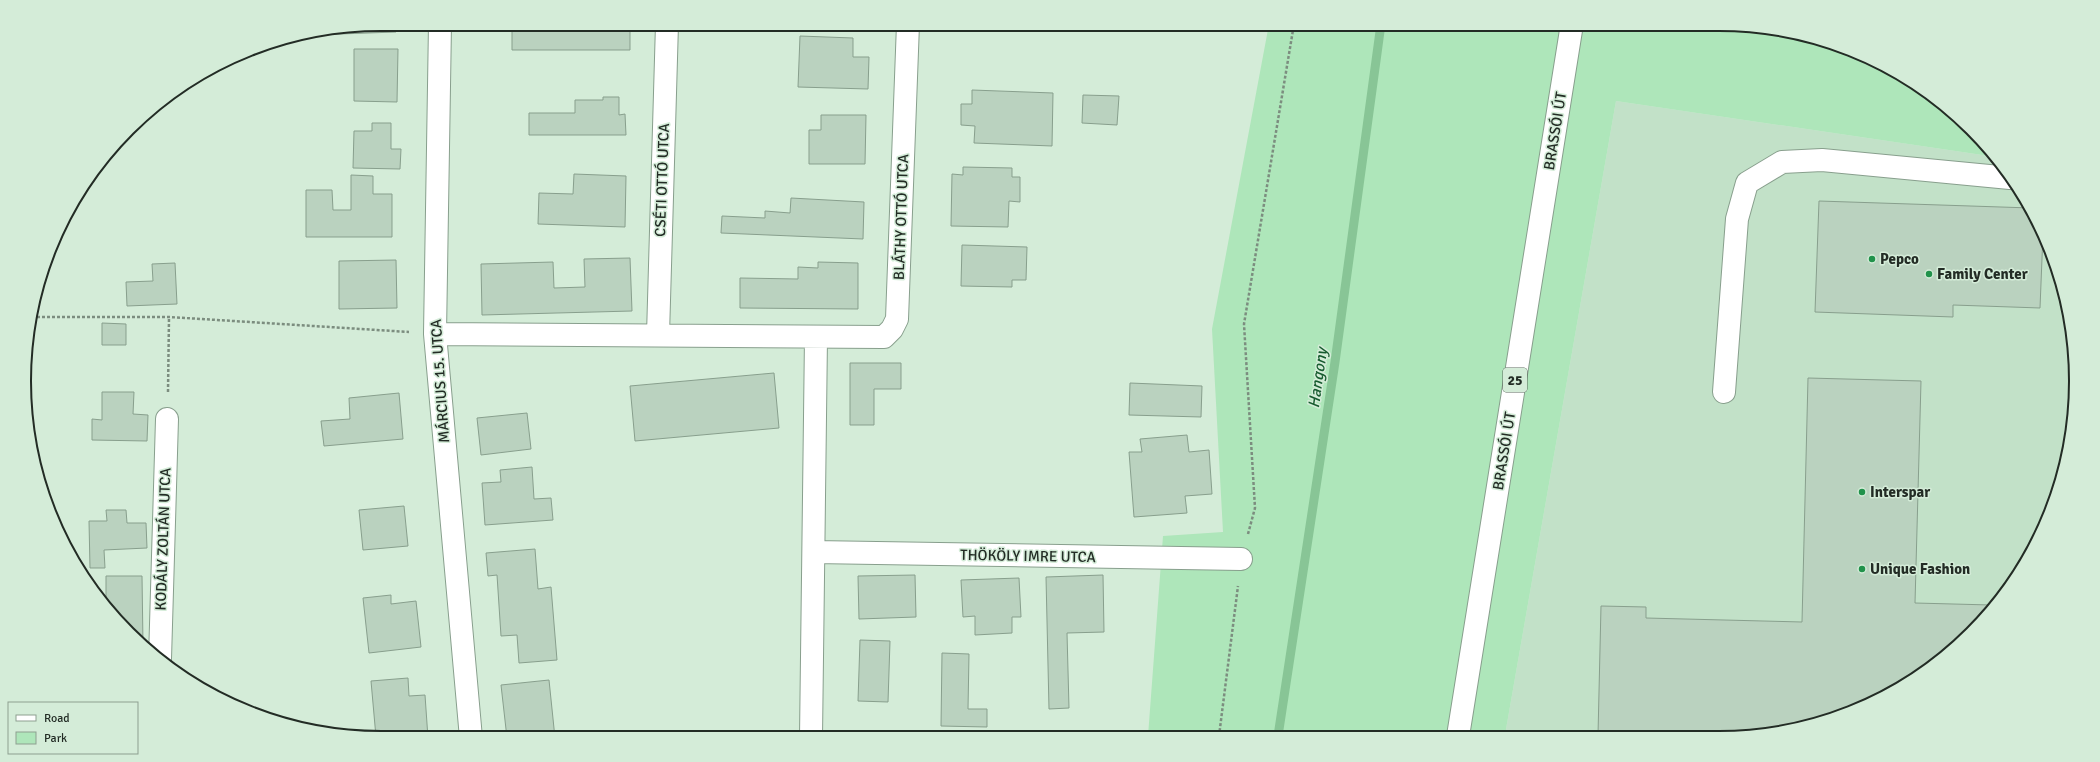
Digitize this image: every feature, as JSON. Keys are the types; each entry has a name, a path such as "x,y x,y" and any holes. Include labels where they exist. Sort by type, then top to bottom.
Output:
{"street":[{"name":"MÁRCIUS 15. UTCA","path":"440,31 435,334 470,731"},
{"name":"CSÉTI OTTÓ UTCA","path":"658,335 666,31"},
{"name":"BLÁTHY OTTÓ UTCA","path":"816,337 884,337 892,329 897,319 908,31"},
{"name":"BRASSÓI ÚT","path":"1459,731 1571,31"},
{"path":"1724,392 1737,219 1747,183 1782,162 1822,160 2003,177"},
{"path":"435,334 816,337 811,731"},
{"name":"KODÁLY ZOLTÁN UTCA","path":"160,652 167,419"},
{"name":"THÖKÖLY IMRE UTCA","path":"814,552 1241,559"}],"path":[{"path":"1220,731 1241,559 1255,508 1244,324 1293,31"},
{"path":"37,317 169,318 435,334"},
{"path":"167,419 169,318"}],"shaded area":[{"path":"1616,101 1987,156 1997,168 2022,206 2033,226 2050,268 2057,290 2066,335 2069,381 2066,427 2057,472 2050,494 2033,536 2022,556 1997,594 1982,612 1950,644 1932,659 1894,684 1853,704 1810,719 1765,728 1719,731 1506,731"}],"green space":[{"path":"1268,31 1719,31 1765,34 1810,43 1874,67 1894,78 1932,103 1950,118 1987,156 1616,101 1506,731 1148,731 1163,536 1223,532 1212,329"}],"building":[{"path":"381,31 396,32 334,34"},
{"path":"512,31 630,31 630,50 512,50"},
{"path":"800,36 853,38 853,57 869,57 868,89 798,87"},
{"path":"354,49 398,49 397,102 354,101"},
{"path":"972,90 1053,93 1052,146 974,143 975,126 961,125 961,104 972,104"},
{"path":"1083,95 1119,96 1117,125 1082,123"},
{"path":"603,97 619,97 619,115 625,114 626,135 529,135 529,113 575,113 575,100 603,100"},
{"path":"821,115 866,115 865,164 809,164 809,130 821,130"},
{"path":"372,123 391,123 391,149 401,149 400,169 353,168 354,131 372,131"},
{"path":"963,167 1012,168 1012,177 1020,177 1020,202 1009,201 1008,227 951,226 952,174 963,175"},
{"path":"574,174 626,176 625,227 538,224 539,193 573,194"},
{"path":"351,175 373,176 373,194 392,194 392,237 306,237 306,190 332,190 333,210 351,210"},
{"path":"791,198 864,202 863,239 721,233 722,216 765,218 765,211 790,213"},
{"name":"Family Center","path":"1819,201 2023,208 2042,248 2040,308 1953,305 1953,317 1815,312"},
{"path":"962,245 1027,247 1026,280 1012,280 1012,287 961,286"},
{"path":"630,258 632,311 482,315 481,264 553,262 554,288 585,287 584,259"},
{"path":"396,260 397,308 339,309 339,261"},
{"path":"818,262 858,263 858,309 740,308 740,278 798,279 798,267 818,268"},
{"path":"175,263 177,304 127,306 126,282 153,281 152,264"},
{"path":"102,323 126,324 126,345 102,345"},
{"path":"850,363 901,363 901,389 874,389 874,425 850,425"},
{"path":"774,373 779,428 635,441 630,386"},
{"name":"Interspar","path":"1808,378 1921,381 1915,603 1988,605 1982,612 1950,644 1932,659 1894,684 1853,704 1810,719 1765,728 1742,730 1598,731 1601,606 1646,607 1646,618 1802,622"},
{"path":"1130,383 1202,386 1201,417 1129,415"},
{"path":"102,392 134,392 133,414 148,415 147,441 92,440 92,419 102,420"},
{"path":"399,393 403,439 324,446 321,421 350,419 349,398"},
{"path":"527,413 531,449 481,455 477,418"},
{"path":"1187,435 1189,452 1209,450 1212,494 1185,496 1187,513 1134,517 1129,452 1142,452 1140,439"},
{"path":"532,467 534,499 551,498 553,520 485,525 482,483 501,482 500,470"},
{"path":"404,506 408,546 363,550 359,510"},
{"path":"106,510 126,510 127,523 146,523 147,548 104,550 105,568 90,568 89,521 107,521"},
{"path":"535,549 538,589 551,587 557,660 519,663 517,635 501,636 497,575 488,576 486,553"},
{"path":"915,575 916,617 859,619 858,576"},
{"path":"1103,575 1104,632 1067,633 1069,708 1049,709 1046,577"},
{"path":"106,576 142,576 143,637 118,612 106,598"},
{"path":"1019,578 1021,617 1012,617 1012,633 975,635 975,616 963,617 961,580"},
{"path":"391,595 391,604 416,601 421,647 369,653 363,598"},
{"path":"860,640 890,641 888,702 858,701"},
{"path":"942,653 969,654 968,709 987,709 987,727 941,726"},
{"path":"408,678 409,696 425,695 428,731 375,731 371,681"},
{"path":"549,680 554,731 506,731 501,685"}],"waterway":[{"name":"Hangony","path":"1279,731 1335,362 1380,31"}],"place":[{"name":"Pepco","path":"1872,259"},
{"name":"Family Center","path":"1929,274"},
{"name":"Interspar","path":"1862,492"},
{"name":"Unique Fashion","path":"1862,569"}]}
